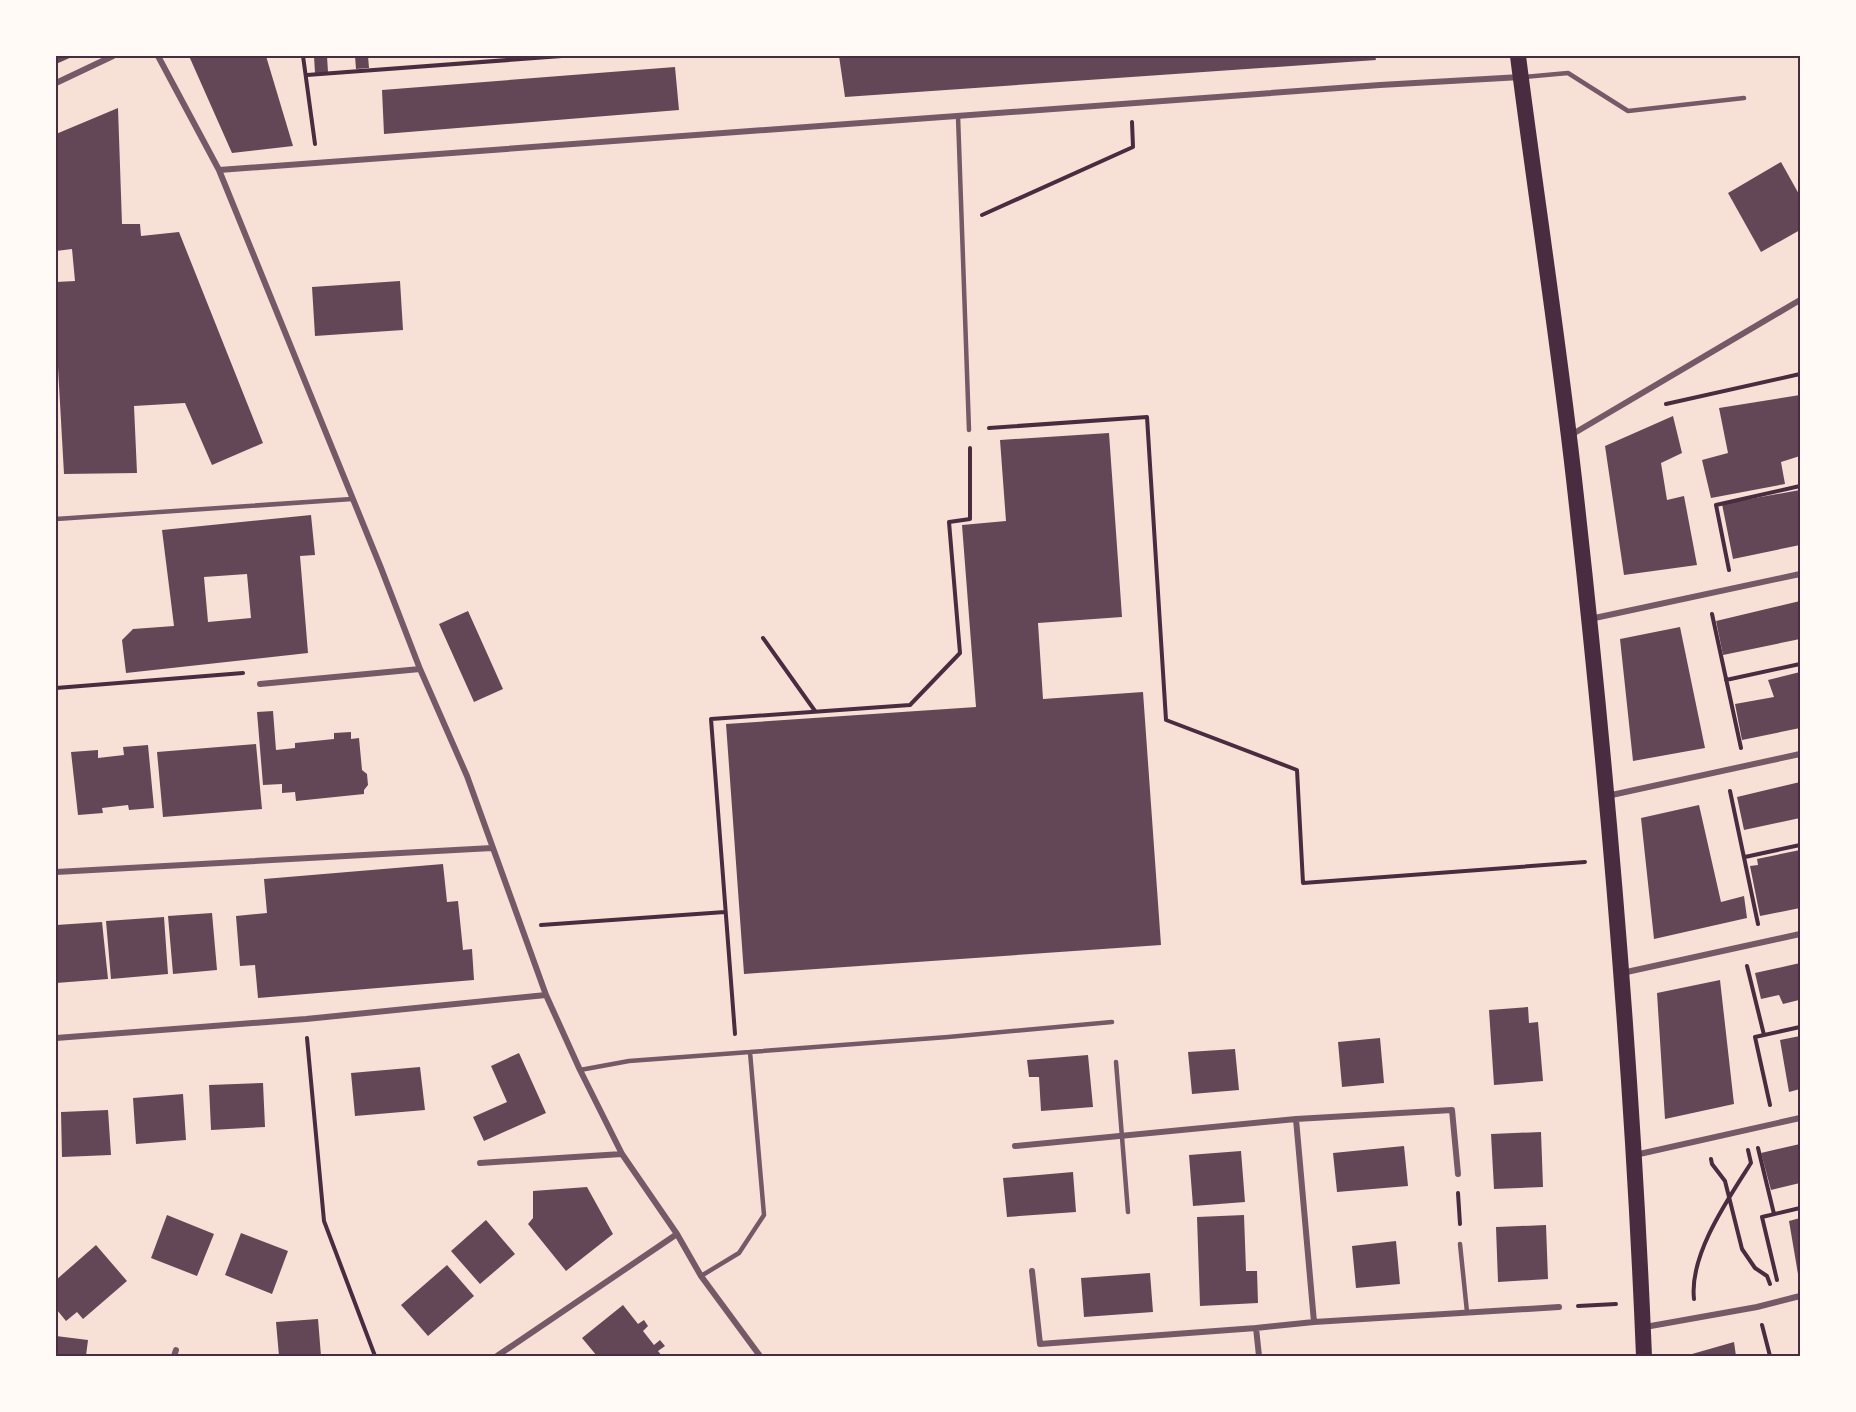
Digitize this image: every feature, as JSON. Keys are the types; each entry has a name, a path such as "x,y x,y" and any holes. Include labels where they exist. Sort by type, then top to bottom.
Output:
{"highway":[{"path":"1518,56 1568,437 1607,796 1634,1155 1644,1356"}],"street":[{"path":"56,83 113,56"},
{"path":"158,56 219,170 420,669 467,776 546,995 580,1070 622,1154 677,1234 701,1276 760,1356"},
{"path":"219,170 1521,77"},
{"path":"1568,437 1800,300"},
{"path":"1589,619 1800,574"},
{"path":"260,684 420,669"},
{"path":"1607,796 1800,754"},
{"path":"56,872 492,848"},
{"path":"1621,973 1800,934"},
{"path":"56,1038 306,1019 546,995"},
{"path":"1015,1146 1296,1119 1452,1110 1458,1174"},
{"path":"1634,1155 1800,1118"},
{"path":"1296,1119 1314,1322"},
{"path":"480,1163 622,1154"},
{"path":"497,1356 677,1234"},
{"path":"1032,1271 1040,1344 1314,1322 1559,1307"},
{"path":"1643,1328 1757,1307 1800,1296"},
{"path":"1256,1328 1259,1356"}],"lane":[{"path":"1521,77 1568,72 1628,111 1744,98"},
{"path":"958,116 969,430"},
{"path":"56,519 352,499"},
{"path":"580,1070 629,1061 926,1039 1112,1022"},
{"path":"701,1276 739,1253 764,1215 750,1052"},
{"path":"1116,1062 1128,1212"},
{"path":"1460,1244 1467,1312"}],"path":[{"path":"303,56 317,164"},
{"path":"307,75 562,56"},
{"path":"962,224 1133,147 1131,104"},
{"path":"1654,386 1667,404 1800,375"},
{"path":"736,1052 711,719 910,705 960,653 949,522 970,519 969,430 1147,417 1166,720 1297,770 1303,882 1612,860"},
{"path":"1733,588 1716,505 1800,486"},
{"path":"1708,594 1745,766"},
{"path":"763,638 815,711"},
{"path":"1726,681 1800,664"},
{"path":"56,688 252,672 260,684"},
{"path":"1725,771 1762,942"},
{"path":"1745,857 1800,845"},
{"path":"522,926 725,912"},
{"path":"1743,947 1764,1035"},
{"path":"306,1019 324,1221 375,1356"},
{"path":"1774,1124 1755,1037 1800,1027"},
{"path":"1753,1128 1774,1214"},
{"path":"1696,1318 1692,1287 1697,1269 1716,1218 1751,1163 1744,1130"},
{"path":"1707,1139 1712,1164 1725,1181 1742,1249 1755,1268 1769,1280 1774,1302"},
{"path":"1458,1174 1460,1244"},
{"path":"1782,1300 1762,1217 1800,1208"},
{"path":"1559,1307 1642,1302"},
{"path":"1757,1307 1770,1356"}],"building":[{"path":"56,56 74,56 56,64"},
{"path":"189,56 266,56 293,146 232,153"},
{"path":"314,56 327,56 328,72 315,73"},
{"path":"355,56 368,56 369,68 356,69"},
{"path":"839,56 1375,56 1376,60 845,97"},
{"path":"675,67 679,110 384,134 382,90"},
{"path":"118,108 122,224 140,224 141,236 179,232 263,443 212,465 185,403 134,406 137,473 64,474 56,332 56,282 75,281 72,249 56,251 56,134"},
{"path":"1781,162 1800,196 1800,230 1761,252 1728,193"},
{"path":"400,281 403,330 315,336 312,287"},
{"path":"1800,395 1800,456 1781,462 1785,484 1711,498 1702,460 1728,453 1719,408"},
{"path":"1673,416 1682,453 1661,463 1667,500 1684,496 1697,565 1624,575 1605,446"},
{"path":"1109,433 1122,617 1038,623 1043,699 1143,692 1161,945 744,974 726,724 976,707 962,525 1006,521 1000,440"},
{"path":"1800,490 1800,545 1733,559 1722,504"},
{"path":"311,515 315,555 300,556 308,653 126,673 122,640 133,629 174,626 162,530","holes":["247,574 251,618 208,622 204,577"]},
{"path":"1800,601 1800,639 1723,655 1716,621"},
{"path":"468,611 503,689 474,702 439,624"},
{"path":"1680,627 1705,748 1633,761 1620,639"},
{"path":"1800,672 1800,728 1742,740 1735,704 1774,697 1768,680"},
{"path":"273,711 276,750 295,748 295,743 334,739 334,733 351,732 351,739 359,738 362,770 367,774 368,785 364,794 296,801 295,792 282,793 282,784 263,785 257,712"},
{"path":"256,744 262,809 163,817 157,752"},
{"path":"148,745 154,808 129,810 128,805 102,808 103,813 78,815 71,752 98,750 98,758 124,755 123,747"},
{"path":"1800,782 1800,818 1744,830 1737,797"},
{"path":"1699,805 1721,902 1744,896 1747,918 1654,939 1641,818"},
{"path":"1800,850 1800,908 1760,916 1750,866 1758,865 1757,859"},
{"path":"443,864 447,902 458,901 463,950 472,949 474,980 258,998 255,965 240,966 236,916 267,913 264,879"},
{"path":"212,913 217,970 173,974 168,916"},
{"path":"164,917 168,974 111,979 106,921"},
{"path":"102,922 108,979 56,983 56,925"},
{"path":"1800,963 1800,1004 1799,1000 1783,1004 1779,995 1761,999 1755,973"},
{"path":"1720,980 1734,1104 1665,1119 1657,993"},
{"path":"1528,1007 1529,1023 1538,1022 1543,1081 1494,1085 1489,1010"},
{"path":"1800,1036 1800,1089 1789,1092 1780,1040"},
{"path":"1380,1038 1384,1083 1342,1087 1338,1042"},
{"path":"1235,1049 1239,1090 1192,1094 1188,1052"},
{"path":"519,1053 546,1113 484,1141 473,1117 507,1102 491,1066"},
{"path":"1088,1055 1093,1107 1041,1111 1039,1077 1029,1077 1027,1060"},
{"path":"420,1067 425,1110 355,1116 351,1073"},
{"path":"263,1083 265,1127 211,1130 209,1085"},
{"path":"183,1094 186,1140 136,1144 133,1098"},
{"path":"108,1110 111,1155 62,1157 61,1112"},
{"path":"1541,1132 1543,1187 1494,1189 1491,1134"},
{"path":"1800,1144 1800,1183 1771,1190 1761,1153"},
{"path":"1404,1146 1408,1186 1337,1192 1333,1153"},
{"path":"1241,1151 1245,1202 1193,1206 1189,1155"},
{"path":"1073,1172 1076,1212 1007,1217 1003,1178"},
{"path":"587,1187 613,1234 566,1271 528,1224 533,1218 533,1191"},
{"path":"167,1215 214,1234 197,1276 151,1258"},
{"path":"1244,1215 1246,1271 1257,1271 1258,1303 1200,1306 1197,1217"},
{"path":"1800,1218 1800,1273 1798,1274 1789,1221"},
{"path":"486,1220 515,1254 480,1284 451,1251"},
{"path":"1546,1225 1548,1279 1498,1282 1496,1227"},
{"path":"241,1233 288,1251 272,1294 225,1275"},
{"path":"1396,1241 1400,1284 1356,1288 1352,1246"},
{"path":"96,1245 127,1281 83,1319 77,1312 66,1321 57,1310 56,1312 56,1280"},
{"path":"447,1265 474,1296 428,1336 401,1305"},
{"path":"1150,1273 1153,1312 1084,1317 1081,1278"},
{"path":"623,1305 638,1324 644,1320 648,1326 643,1331 654,1345 660,1340 665,1346 658,1351 662,1356 597,1356 582,1338"},
{"path":"318,1319 321,1356 279,1356 276,1322"},
{"path":"56,1336 88,1340 86,1356 56,1356"},
{"path":"1734,1342 1736,1356 1685,1356"}]}
